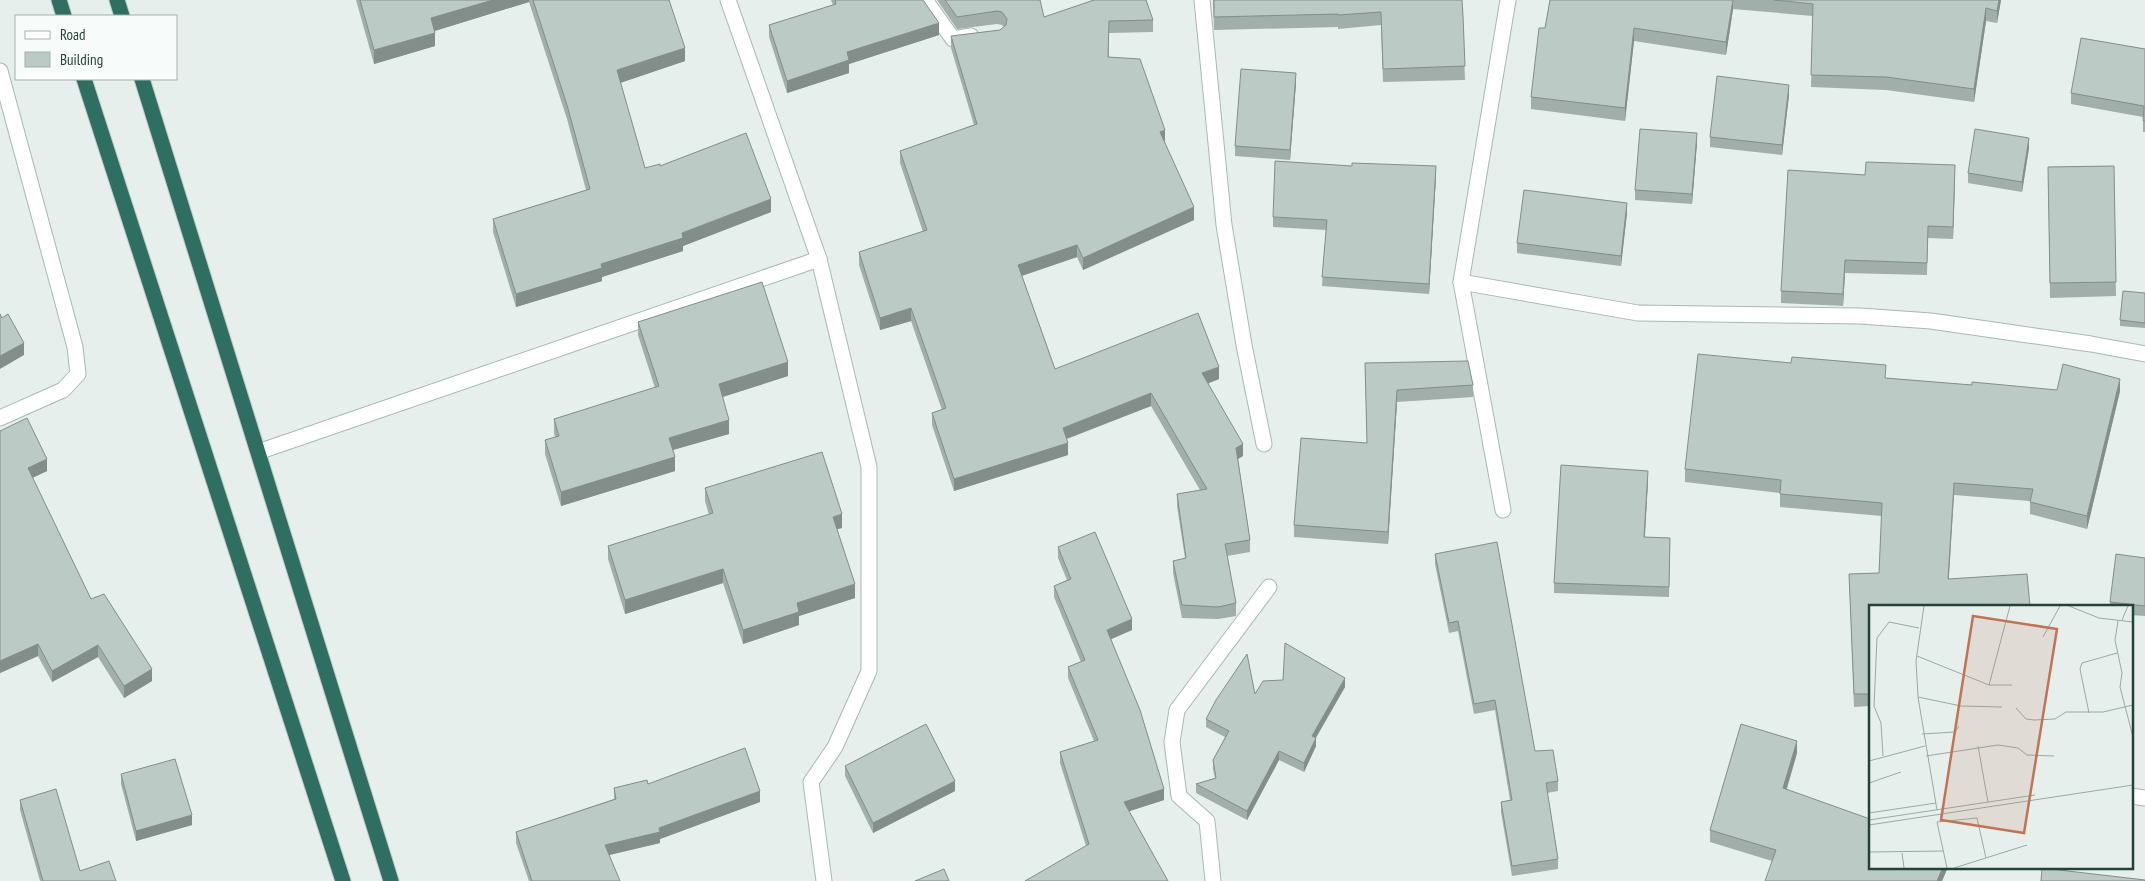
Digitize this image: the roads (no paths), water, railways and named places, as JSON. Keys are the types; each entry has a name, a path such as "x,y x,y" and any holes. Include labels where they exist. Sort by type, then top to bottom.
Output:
{"highway":[{"path":"59,0 64,15"},
{"path":"117,0 122,15"},
{"path":"84,80 343,881"},
{"path":"142,80 391,881"}],"street":[{"path":"728,0 819,259 869,468 869,671 835,747 811,782 824,881"},
{"path":"925,0 953,38 989,34"},
{"path":"1202,0 1224,225 1244,345 1264,444"},
{"path":"1503,510 1461,282 1508,0"},
{"path":"0,72 75,347 78,374 63,390 0,418"},
{"path":"258,452 819,259"},
{"path":"1461,282 1638,312 1860,316 1931,321 2091,344 2145,354"},
{"path":"1213,881 1207,821 1179,796 1172,742 1177,710 1269,586"},
{"path":"2132,796 2145,798"}]}
